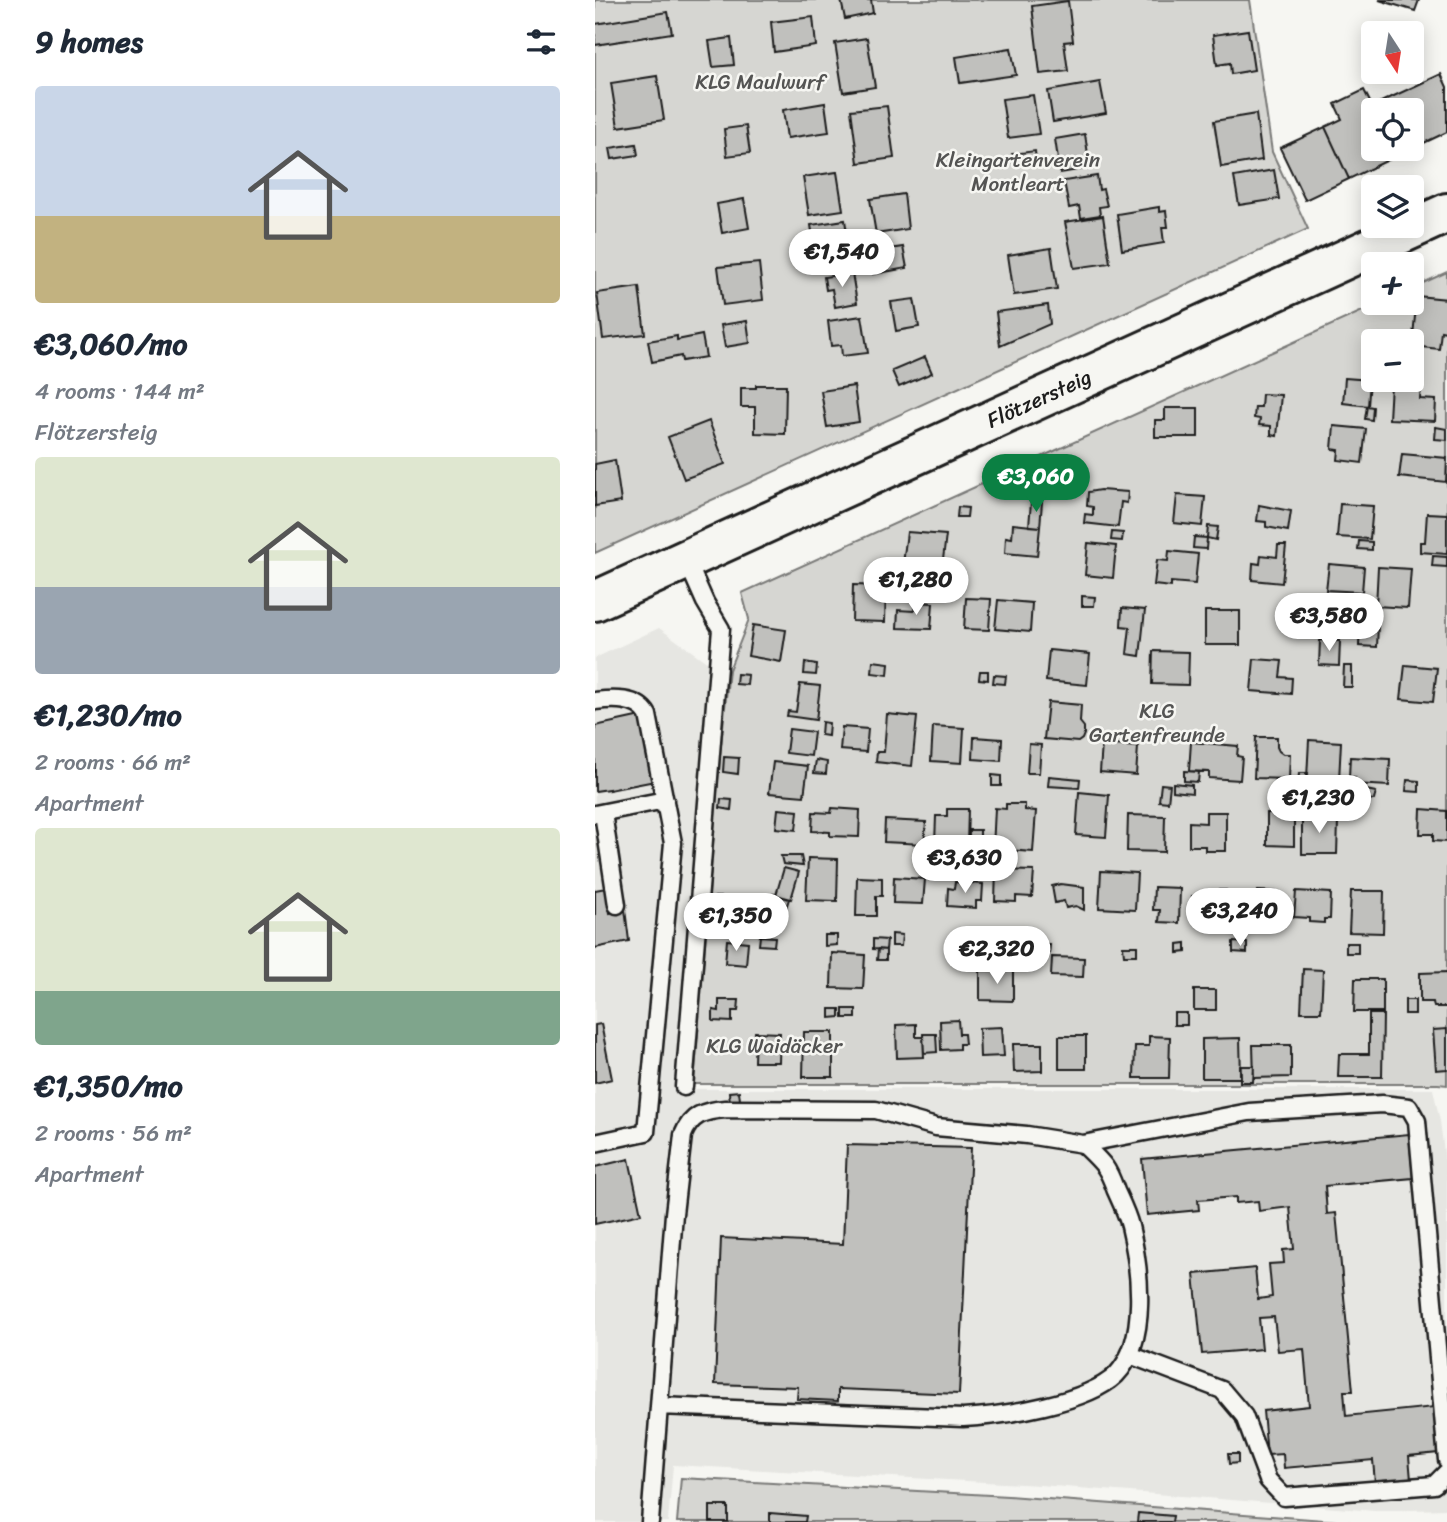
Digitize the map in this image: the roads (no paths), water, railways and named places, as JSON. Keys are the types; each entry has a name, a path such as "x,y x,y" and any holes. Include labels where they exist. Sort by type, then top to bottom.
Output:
{"main road":[{"name":"Flötzersteig","path":"595,601 1447,213"}],"lane":[{"path":"684,1087 721,629 705,602 686,559"},
{"path":"595,701 611,699 632,702 644,708 673,844 646,1132 595,1143"},
{"path":"617,905 599,813 665,800"},
{"path":"650,1522 674,1214 683,1136 688,1124 698,1115 710,1110 876,1110 936,1127 1027,1135 1083,1144 1249,1112 1382,1104 1409,1107 1416,1121 1447,1460"},
{"path":"659,1406 992,1417 1063,1401 1096,1388 1115,1375 1130,1355 1138,1326 1138,1275 1129,1224 1106,1168 1083,1144"},
{"path":"1130,1355 1222,1390 1244,1416 1268,1479 1284,1497 1434,1485 1447,1472"}],"park label":[{"name":"KLG Maulwurf","path":"760,82"},
{"name":"Kleingartenverein Montleart","path":"1018,172"},
{"name":"KLG Gartenfreunde","path":"1157,723"},
{"name":"KLG Waidäcker","path":"774,1046"}]}
